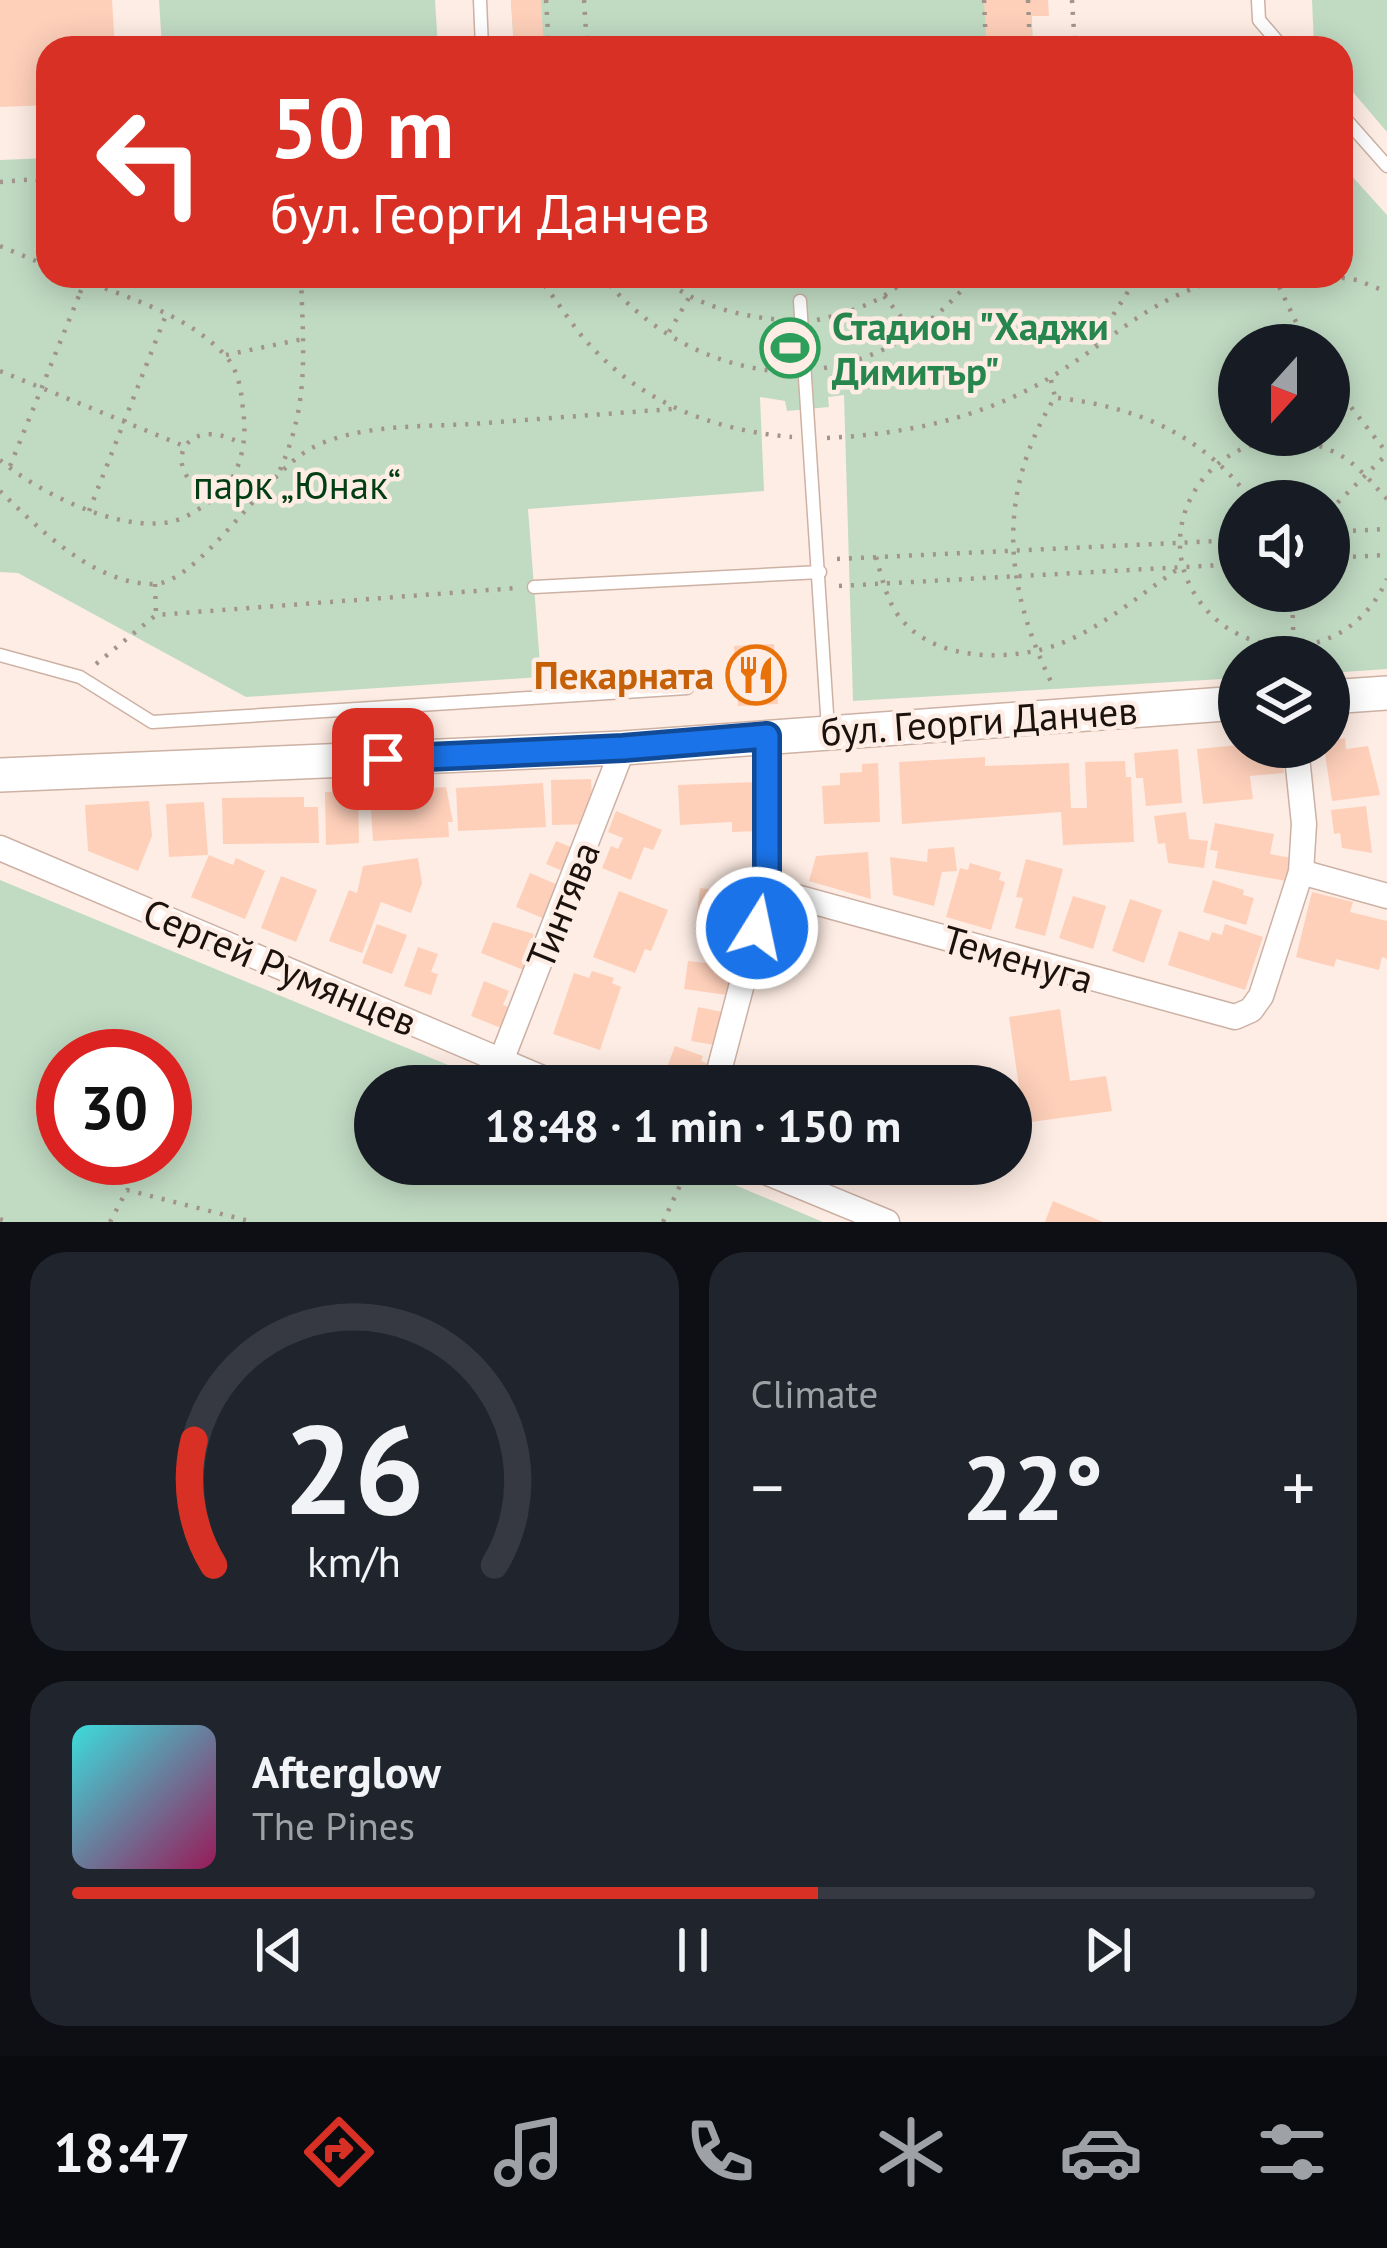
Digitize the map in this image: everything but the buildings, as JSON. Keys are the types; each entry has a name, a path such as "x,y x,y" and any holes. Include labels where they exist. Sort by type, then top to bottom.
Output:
{"main road":[{"path":"1350,696 1387,693"},
{"name":"бул. Георги Данчев","path":"0,775 623,748 1218,704"}],"street":[{"path":"721,1065 767,889 767,736"},
{"name":"Тинтява","path":"501,1061 623,748"},
{"path":"1298,768 1304,824 1301,872 1387,896"},
{"name":"Сергей Румянцев","path":"0,848 511,1065"},
{"name":"Теменуга","path":"767,889 1226,1017 1251,1010 1261,996 1301,872"},
{"path":"797,1185 887,1222"}],"lane":[{"path":"480,0 482,36"},
{"path":"1258,0 1259,20 1273,36"},
{"path":"1353,128 1387,166"},
{"path":"800,301 828,730"},
{"path":"534,587 819,566"},
{"path":"0,655 80,677 152,722 687,688"}],"path":[{"path":"546,0 548,36"},
{"path":"584,0 586,36"},
{"path":"984,0 986,36"},
{"path":"1028,0 1030,36"},
{"path":"1072,0 1074,36"},
{"path":"0,182 36,179"},
{"path":"0,246 36,261"},
{"path":"1353,279 1387,292"},
{"path":"9,468 82,288"},
{"path":"0,460 44,490 89,511 138,522 168,523 216,498 235,476 245,421 239,379 226,355 166,314 102,288"},
{"path":"280,470 302,406 301,288"},
{"path":"547,288 612,368 652,397 704,421 754,434 810,439 916,429 965,416 1051,377 1157,303 1189,288"},
{"path":"614,288 668,335 731,364 788,372"},
{"path":"678,288 747,316 785,321"},
{"path":"814,321 859,308 894,288"},
{"path":"818,369 864,359 914,333 964,288"},
{"path":"1087,354 1131,288"},
{"path":"1280,288 1297,324"},
{"path":"668,335 690,296"},
{"path":"884,296 914,333"},
{"path":"89,511 166,314"},
{"path":"226,355 303,339"},
{"path":"0,371 184,446"},
{"path":"1051,377 1055,397 1027,453 1011,550 1014,578 1036,652 1067,714"},
{"path":"1055,397 1127,411 1165,425 1219,461 1235,480"},
{"path":"1350,406 1387,453 1350,491"},
{"path":"0,491 75,555 122,579 154,584 176,579 197,561 280,470 312,448 353,435 678,409"},
{"path":"216,498 185,477 180,461 184,446 210,432 242,443"},
{"path":"1244,636 1229,629 1204,606 1183,566 1181,540 1190,498 1209,467 1247,447 1285,440 1334,452 1387,499"},
{"path":"1350,531 1387,529"},
{"path":"819,566 876,557 1218,539"},
{"path":"1350,557 1387,555"},
{"path":"876,557 895,611 917,635 983,655 1036,652 1098,624 1183,566"},
{"path":"821,587 1218,565"},
{"path":"1330,636 1348,628 1376,601 1387,579"},
{"path":"154,584 156,615"},
{"path":"80,677 156,615 534,587"},
{"path":"663,1222 680,1185"},
{"path":"110,1222 128,1190 253,1222"},
{"path":"0,1219 8,1222"}],"green space":[{"path":"159,0 435,0 437,36 161,36"},
{"path":"511,0 1031,0 1032,36 513,36"},
{"path":"1312,0 1387,0 1387,132 1353,92 1353,36 1314,36"},
{"name":"парк „Юнак“","path":"36,158 36,288 1353,288 1353,177 1387,215 1387,669 1350,672 1350,636 1218,636 1218,679 853,701 844,395 828,397 829,407 787,411 785,401 760,397 764,491 528,509 541,677 246,697 18,573 0,572 0,160"},
{"path":"0,880 448,1065 354,1065 354,1185 735,1185 823,1222 0,1222"}],"place":[{"name":"Стадион \"Хаджи Димитър\"","path":"790,348"},
{"name":"Пекарната","path":"756,675"}],"route":[{"path":"383,759 767,736 767,889 757,928"}]}
